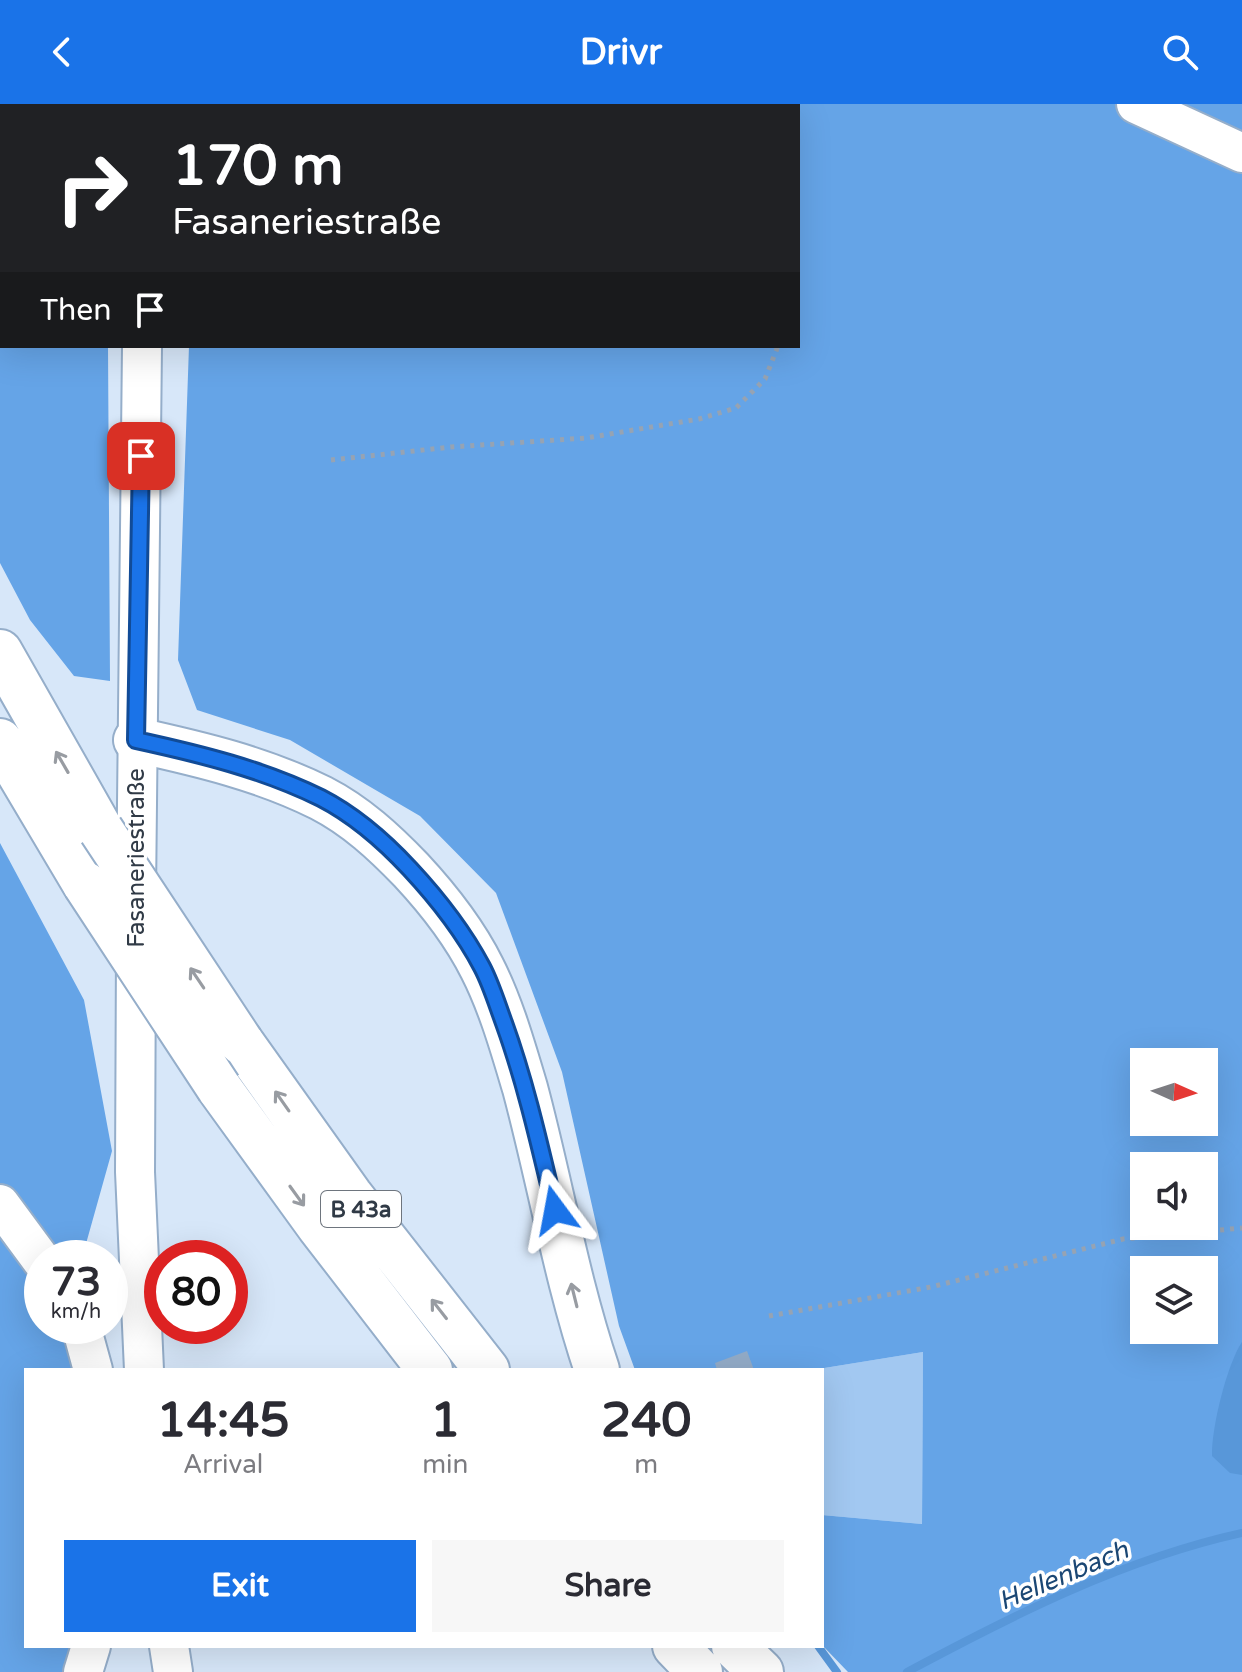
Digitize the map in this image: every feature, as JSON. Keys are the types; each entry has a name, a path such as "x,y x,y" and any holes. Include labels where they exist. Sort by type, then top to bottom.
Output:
{"highway":[{"name":"B 43a","path":"0,652 101,830 241,1042 350,1195 485,1368"},
{"path":"136,740 251,769 321,798 348,814 383,841 430,890 463,935 482,967 516,1058 538,1137 572,1287 596,1368"},
{"name":"B 43a","path":"0,741 85,884 219,1088 319,1226 428,1368"},
{"path":"677,1648 700,1672"},
{"path":"736,1648 761,1672"}],"street":[{"path":"1136,104 1242,153"},
{"name":"Fasaneriestraße","path":"142,348 136,740 135,1172 144,1368"},
{"path":"0,1204 27,1240"},
{"path":"86,1344 92,1368"},
{"path":"83,1672 90,1648"},
{"path":"169,1648 173,1672"}],"path":[{"path":"331,460 451,447 586,438 699,419 736,408 765,379 777,348"},
{"path":"769,1316 931,1287 1123,1239 1242,1228"}],"shaded area":[{"path":"800,104 1242,104 1242,1672 848,1672 824,1647 824,1515 922,1524 923,1352 824,1368 634,1368 619,1326 562,1072 496,893 420,816 290,740 197,710 178,660 189,348 800,348"},
{"path":"0,348 108,348 110,681 74,676 30,620 0,563"},
{"path":"0,843 84,1000 112,1151 87,1240 24,1240 24,1344 77,1344 77,1368 24,1368 24,1648 76,1648 69,1672 0,1672"},
{"path":"1242,1342 1242,1475 1230,1473 1212,1456 1221,1397"},
{"path":"923,1352 922,1524 824,1515 824,1368"}],"building":[{"path":"747,1351 753,1368 716,1368 715,1363"}],"waterway":[{"name":"Hellenbach","path":"907,1672 1028,1610 1112,1573 1198,1544 1242,1533"},
{"name":"Hellenbach","path":"819,1648 837,1672"}],"route":[{"path":"141,456 136,740 251,769 321,798 383,841 430,890 463,935 493,993 516,1058 555,1210"}]}
